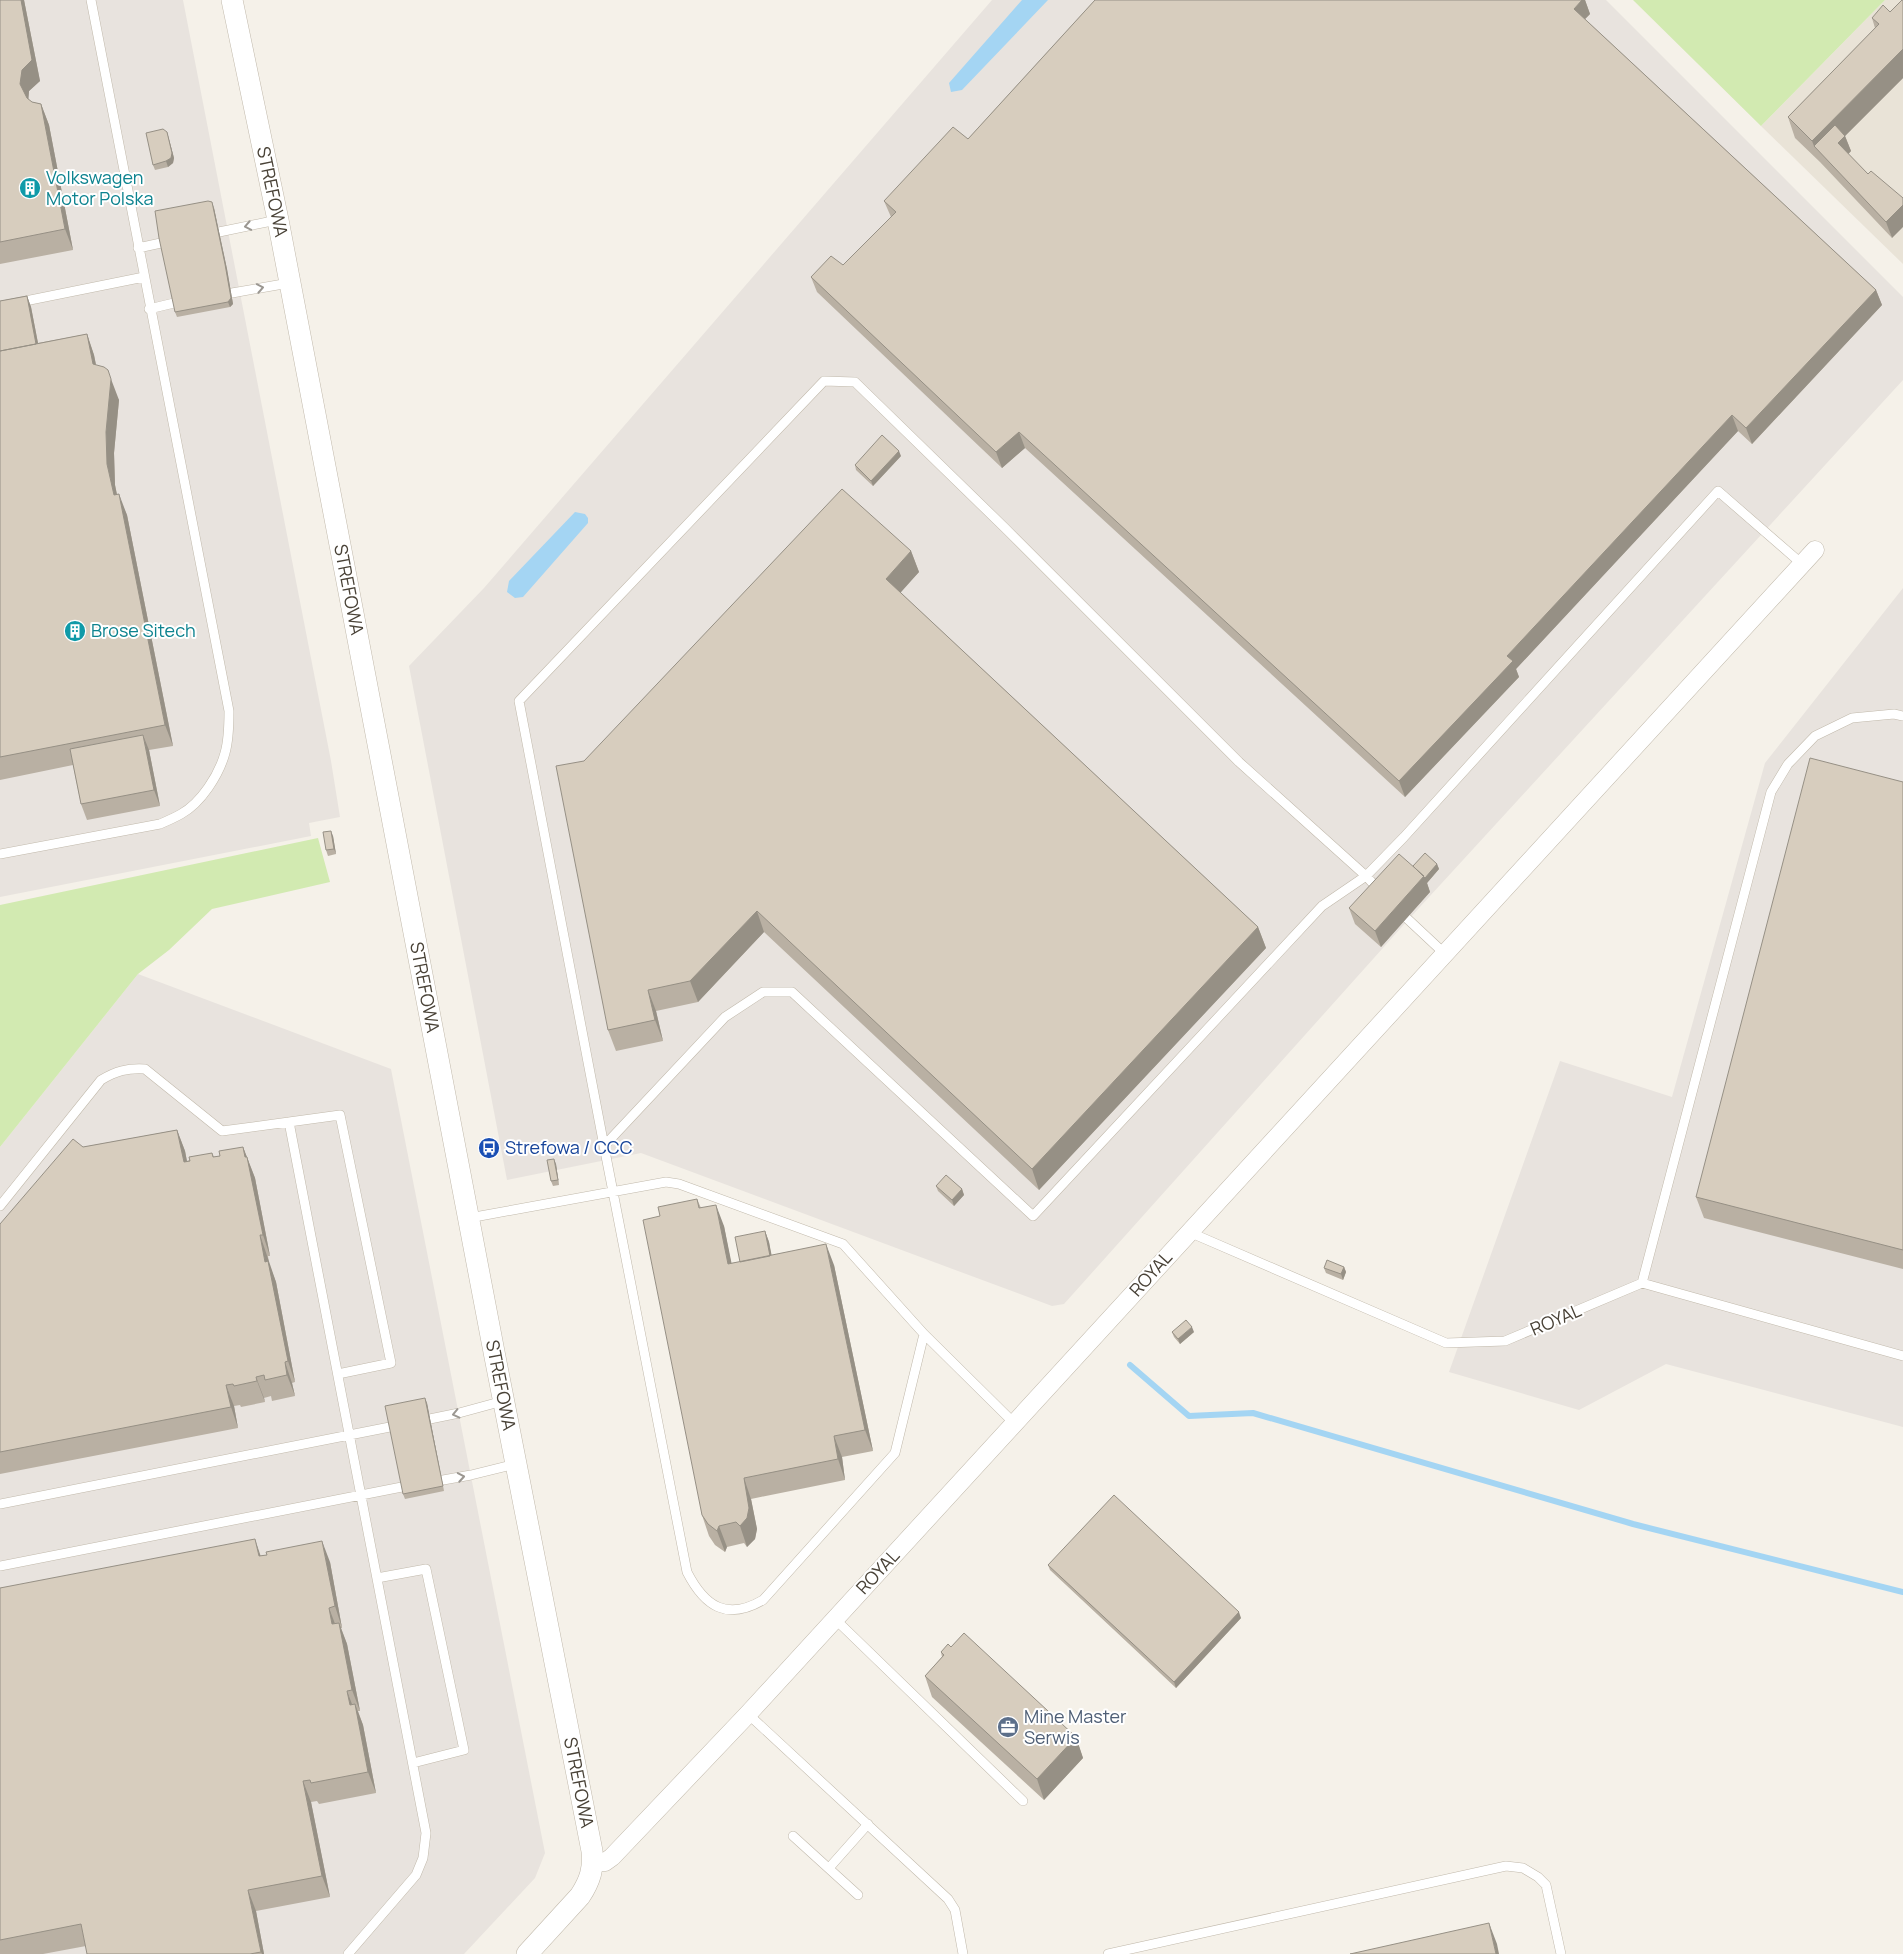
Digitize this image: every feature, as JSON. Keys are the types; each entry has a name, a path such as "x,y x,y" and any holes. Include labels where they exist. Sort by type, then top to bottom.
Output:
{"street":[{"name":"STREFOWA","path":"232,0 278,220 593,1863 589,1880 580,1896 528,1954"},
{"path":"1189,1232 1815,550"},
{"name":"ROYAL","path":"593,1863 605,1862 612,1858 748,1714 1189,1232"}],"lane":[{"path":"0,854 160,824 182,814 201,797 214,779 225,755 229,735 229,711 91,0"},
{"path":"218,232 278,220"},
{"path":"138,248 161,243"},
{"path":"0,306 144,278"},
{"path":"232,293 289,283"},
{"path":"150,309 174,303"},
{"path":"924,1334 895,1453 763,1600 750,1607 733,1610 715,1606 696,1589 687,1572 519,701 824,381 855,382 1005,528 1239,762 1366,876 1445,954"},
{"path":"604,1146 725,1017 763,992 792,992 1033,1216 1322,906 1366,876 1411,830 1718,491 1802,564"},
{"path":"1903,716 1894,714 1852,718 1815,736 1788,764 1771,792 1642,1283 1903,1356"},
{"path":"0,1206 101,1080 115,1071 129,1068 145,1069 222,1131 340,1115 391,1363 338,1374"},
{"path":"289,1122 426,1833 423,1858 416,1875 348,1954"},
{"path":"468,1218 666,1182 679,1184 843,1244 924,1334 1014,1423"},
{"name":"ROYAL","path":"1189,1232 1446,1343 1505,1342 1642,1283"},
{"path":"0,1504 459,1413 504,1401"},
{"path":"0,1566 361,1494 471,1475 516,1464"},
{"path":"377,1578 426,1568 464,1750 413,1763"},
{"path":"835,1619 1023,1801"},
{"path":"748,1714 948,1899 955,1910 963,1954"},
{"path":"829,1868 868,1824"},
{"path":"793,1836 858,1895"},
{"path":"1108,1954 1506,1866 1523,1868 1538,1877 1546,1886 1561,1954"}],"shaded area":[{"path":"0,0 183,0 331,761 340,817 309,823 311,836 0,897"},
{"path":"992,0 1606,0 1903,297 1903,380 1408,920 1064,1304 1052,1306 641,1153 507,1180 409,666 484,588"},
{"path":"1885,0 1903,0 1903,264 1761,126"},
{"path":"1903,588 1903,1427 1666,1364 1579,1410 1449,1372 1560,1061 1672,1097 1765,763"},
{"path":"138,974 391,1069 545,1853 535,1878 464,1954 0,1954 0,1147"}],"green space":[{"path":"1633,0 1885,0 1761,126"},
{"path":"318,838 330,882 212,909 169,950 138,974 0,1147 0,905"}],"water":[{"path":"1022,0 1048,0 962,90 951,92 949,83"},
{"path":"575,512 585,514 588,518 588,523 523,597 515,598 507,592 509,581"}],"building":[{"name":"Volkswagen Motor Polska","path":"0,0 21,0 32,60 22,70 20,84 27,98 32,102 41,104 65,229 0,242"},
{"path":"1095,0 1582,0 1574,9 1876,290 1746,428 1732,415 1507,656 1513,661 1399,781 1019,432 996,452 811,277 831,256 843,265 896,212 884,201 953,127 968,139"},
{"path":"1902,0 1903,49 1812,141 1788,117 1879,24 1872,18 1883,5 1890,12"},
{"path":"1835,125 1845,136 1838,143 1868,174 1871,171 1903,198 1903,205 1886,222 1814,146"},
{"path":"163,129 167,132 172,153 171,158 153,165 146,133"},
{"path":"208,201 212,202 231,298 228,302 175,312 155,211"},
{"path":"27,296 36,344 0,351 0,301"},
{"name":"Brose Sitech","path":"87,334 93,364 108,370 111,379 106,432 107,464 114,495 119,494 165,725 0,757 0,351"},
{"path":"882,435 899,451 871,481 855,465"},
{"path":"842,489 911,551 886,579 1258,927 1032,1169 757,911 690,981 648,990 655,1020 608,1030 556,766 584,761"},
{"path":"143,735 154,790 81,804 70,749"},
{"path":"1810,758 1903,782 1903,1250 1696,1197"},
{"path":"331,831 334,849 326,850 323,832"},
{"path":"1425,853 1437,864 1425,878 1413,866"},
{"path":"1399,854 1424,876 1375,931 1349,908"},
{"path":"177,1130 184,1162 190,1161 189,1157 212,1153 213,1157 220,1156 219,1151 243,1147 245,1157 247,1157 263,1235 260,1235 265,1262 268,1261 288,1361 285,1362 287,1375 265,1380 264,1375 256,1377 257,1381 234,1386 233,1384 226,1385 231,1407 0,1452 0,1224 73,1139 83,1147"},
{"path":"554,1159 558,1180 551,1181 547,1160"},
{"path":"946,1175 962,1189 952,1200 936,1186"},
{"path":"697,1199 699,1208 716,1205 728,1264 826,1244 865,1430 834,1436 838,1459 744,1478 749,1508 747,1518 740,1526 736,1522 719,1526 717,1531 708,1524 702,1515 643,1220 660,1216 658,1207"},
{"path":"765,1231 770,1256 740,1262 735,1237"},
{"path":"1327,1260 1344,1267 1341,1274 1324,1268"},
{"path":"1186,1320 1192,1327 1178,1339 1172,1332"},
{"path":"425,1398 443,1486 403,1494 385,1406"},
{"path":"1114,1495 1239,1612 1174,1682 1048,1565"},
{"path":"255,1539 259,1556 267,1555 266,1552 322,1541 335,1606 329,1608 332,1624 339,1623 352,1690 347,1691 350,1705 355,1704 368,1772 311,1783 310,1780 303,1781 322,1876 248,1890 261,1952 250,1954 87,1954 81,1924 0,1940 0,1588"},
{"name":"Mine Master Serwis","path":"964,1633 1076,1737 1037,1779 925,1676 944,1655 941,1652 948,1644 951,1647"},
{"path":"1489,1923 1496,1954 1350,1954"}],"waterway":[{"path":"1130,1365 1189,1416 1253,1413 1633,1524 1903,1592"}],"place":[{"name":"Volkswagen Motor Polska","path":"30,188"},
{"name":"Brose Sitech","path":"75,631"},
{"name":"Strefowa / CCC","path":"489,1148"},
{"name":"Mine Master Serwis","path":"1008,1727"}]}
